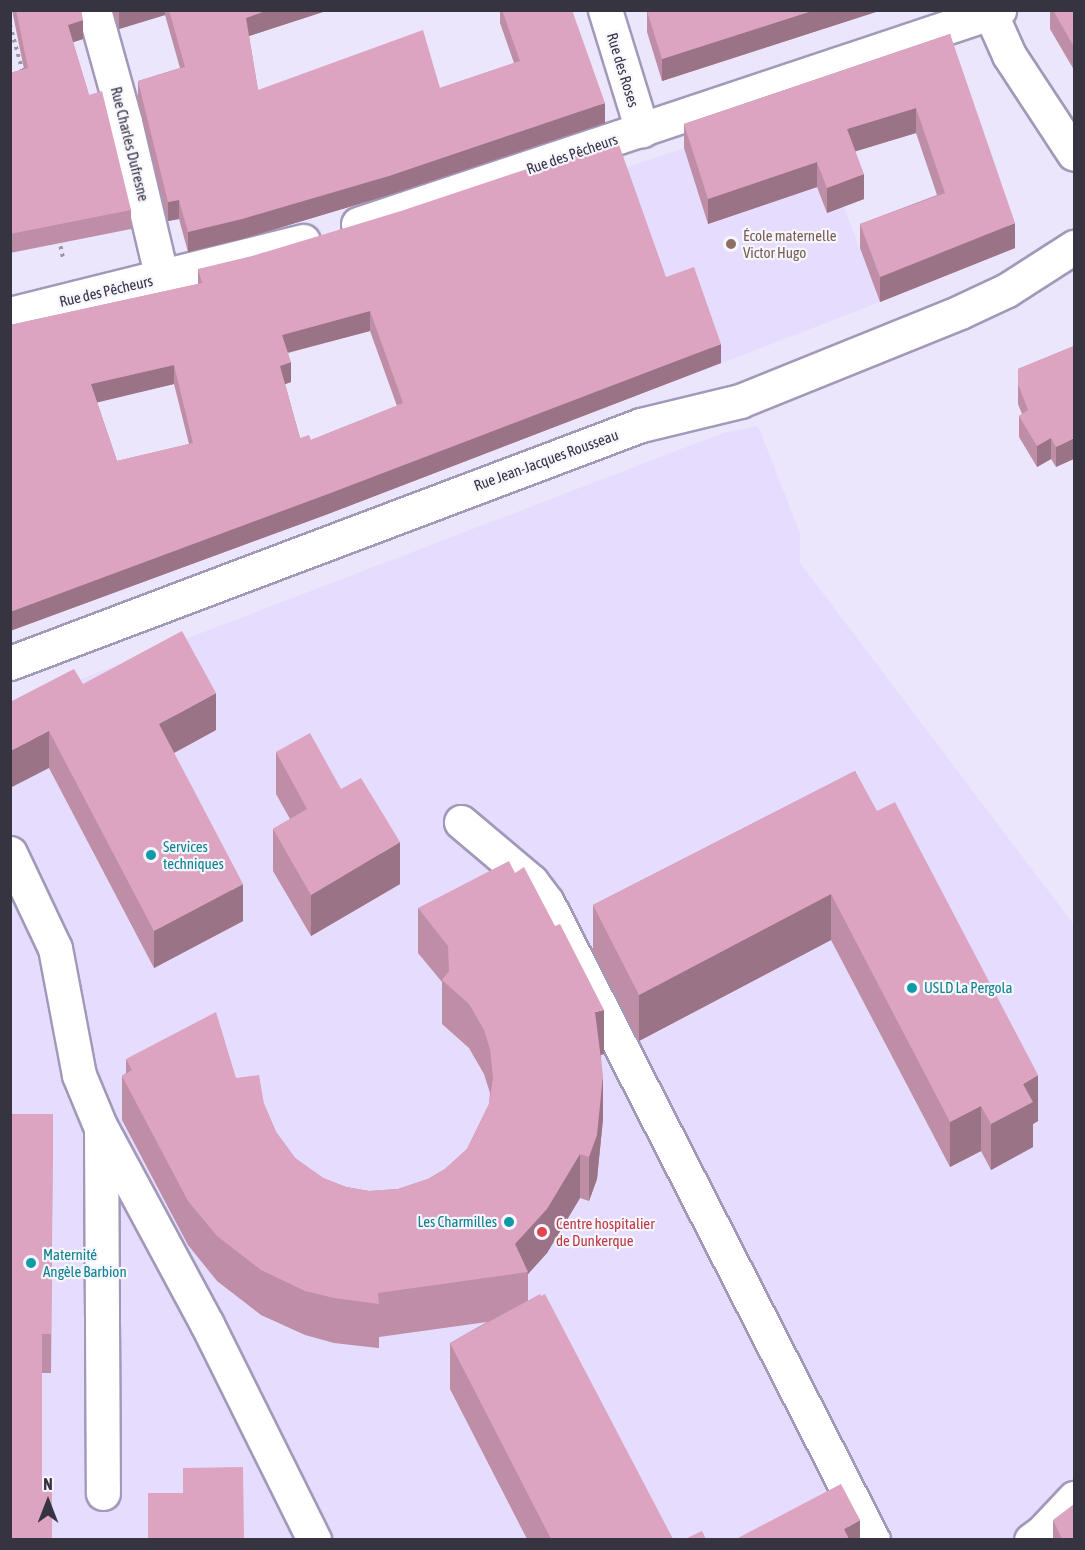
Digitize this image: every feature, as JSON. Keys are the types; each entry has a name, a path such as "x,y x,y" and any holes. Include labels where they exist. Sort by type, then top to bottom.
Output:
{"street":[{"name":"Rue Charles Dufresne","path":"94,10 125,122 162,278"},
{"name":"Rue des Roses","path":"604,10 642,130"},
{"name":"Rue des Pêcheurs","path":"10,314 247,257 394,213 993,12"},
{"path":"993,12 1009,55 1074,154"},
{"name":"Rue Jean-Jacques Rousseau","path":"10,663 641,425 740,401 960,312 1007,290 1074,247"},
{"path":"461,822 531,881 547,902 873,1539"},
{"path":"10,853 55,948 79,1075 101,1128 207,1324 314,1539"},
{"path":"101,1128 103,1493"},
{"path":"1031,1539 1048,1526 1074,1498"}],"path":[{"path":"10,25 24,80"},
{"path":"57,231 72,300"}],"shaded area":[{"name":"École maternelle Victor Hugo","path":"806,107 880,302 673,382 638,297 581,183"},
{"name":"Centre hospitalier de Dunkerque","path":"758,426 800,533 800,563 1074,925 1074,1539 11,1540 11,706 723,433"}],"building":[{"path":"16,10 81,10 83,20 68,25 89,95 102,91 131,210 10,234 10,73 28,68"},
{"path":"169,10 268,10 246,18 258,90 423,30 440,88 520,61 502,10 572,10 605,103 389,176 242,219 188,232 179,200 168,202 138,81 185,67"},
{"path":"815,10 662,59 647,11"},
{"path":"1053,10 1074,10 1074,47"},
{"path":"950,34 1015,223 880,277 860,224 945,193 916,108 847,129 864,174 827,188 817,162 708,199 684,124"},
{"path":"617,139 666,277 694,267 721,344 10,612 10,325 202,283 198,269 252,256 401,211","holes":["370,311 403,403 311,440 309,435 300,438 280,366 291,362 282,335","174,365 193,443 117,461 91,384"]},
{"path":"1074,346 1074,438 1056,447 1051,438 1037,446 1019,416 1028,410 1018,384 1018,369"},
{"name":"Services techniques","path":"182,631 216,693 159,724 243,884 154,931 49,731 10,751 10,702 74,669 83,684"},
{"path":"310,733 341,789 361,778 400,842 311,895 273,829 307,809 276,752"},
{"name":"USLD La Pergola","path":"855,771 877,811 895,802 1038,1075 1023,1084 1033,1102 991,1124 981,1106 950,1122 831,894 639,995 593,905"},
{"path":"509,861 515,873 524,867 555,926 560,924 604,1010 595,1012 603,1075 597,1135 589,1157 580,1154 547,1209 515,1244 528,1272 378,1293 379,1304 334,1298 305,1291 261,1270 217,1236 188,1201 122,1076 132,1070 126,1059 216,1012 236,1078 259,1075 264,1104 276,1132 295,1158 323,1178 346,1187 369,1191 398,1189 428,1179 445,1169 467,1149 489,1104 493,1078 490,1049 484,1030 469,1004 442,980 449,971 448,946 418,908"},
{"path":"10,1114 53,1114 51,1334 42,1334 42,1480 52,1480 52,1539 10,1539"},
{"path":"540,1294 541,1296 545,1294 673,1539 551,1539 450,1343"},
{"path":"243,1467 244,1539 148,1539 148,1493 183,1493 183,1468"},
{"path":"841,1484 860,1520 844,1529 849,1539 736,1539"},
{"path":"1074,1504 1074,1539 1062,1539 1053,1520"},
{"path":"702,1531 706,1539 685,1539"}],"place":[{"name":"École maternelle Victor Hugo","path":"731,244"},
{"name":"Services techniques","path":"151,855"},
{"name":"USLD La Pergola","path":"912,988"},
{"name":"Les Charmilles","path":"509,1222"},
{"name":"Centre hospitalier de Dunkerque","path":"542,1232"},
{"name":"Maternité Angèle Barbion","path":"31,1263"}]}
